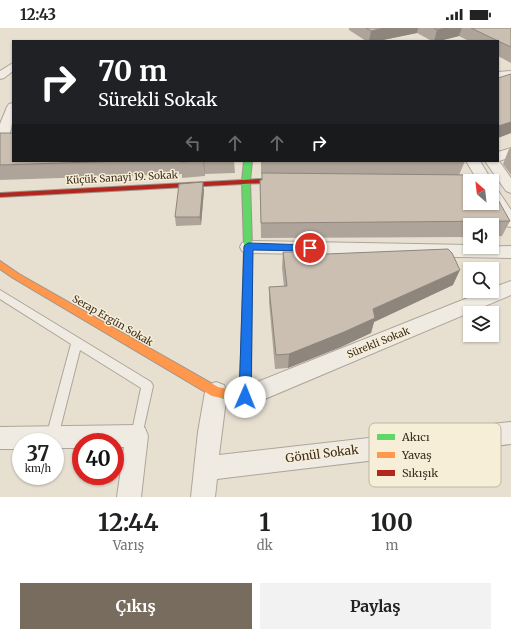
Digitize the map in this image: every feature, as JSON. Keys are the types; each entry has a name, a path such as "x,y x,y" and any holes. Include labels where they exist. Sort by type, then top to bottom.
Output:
{"street":[{"path":"0,76 12,67"},
{"path":"499,75 511,74"},
{"path":"5,139 12,112"},
{"path":"499,157 511,152"},
{"path":"203,497 208,432 216,392 245,397 248,246 246,181 248,162"},
{"path":"474,162 481,174"},
{"path":"493,162 511,188"},
{"name":"Küçük Sanayi 19. Sokak","path":"0,194 270,181"},
{"path":"499,203 511,222"},
{"path":"248,246 511,252"},
{"name":"Serap Ergün Sokak","path":"0,264 16,276 216,392"},
{"name":"Sürekli Sokak","path":"245,397 511,288"},
{"name":"Gönül Sokak","path":"501,434 511,433"},
{"path":"64,437 137,436 129,497"},
{"path":"0,438 12,438"},
{"name":"Gönül Sokak","path":"206,468 369,449"}],"lane":[{"path":"0,294 147,386 137,436"},
{"path":"53,433 77,343"}],"building":[{"path":"366,28 384,28 371,31"},
{"path":"434,28 446,28 437,30"},
{"path":"471,28 511,28 511,47 499,41 499,40 496,40"},
{"path":"511,74 511,122 499,126 499,78"},
{"path":"0,133 12,133 12,162 93,162 0,165"},
{"path":"262,173 463,175 463,210 499,210 499,201 510,221 499,221 499,218 463,218 463,221 261,223 260,180 262,180"},
{"path":"203,182 200,217 175,217 179,184"},
{"path":"448,249 452,253 460,270 373,309 375,318 289,354 276,355 269,287 287,286 283,252 302,252 302,255"}],"traffic: fast":[{"path":"222,393 245,397 248,247 246,181 248,162"}],"traffic: slow":[{"path":"0,264 16,276 216,392 222,393"}],"traffic: jam":[{"path":"0,195 260,181"}],"route":[{"path":"245,397 248,246 310,248"}]}
